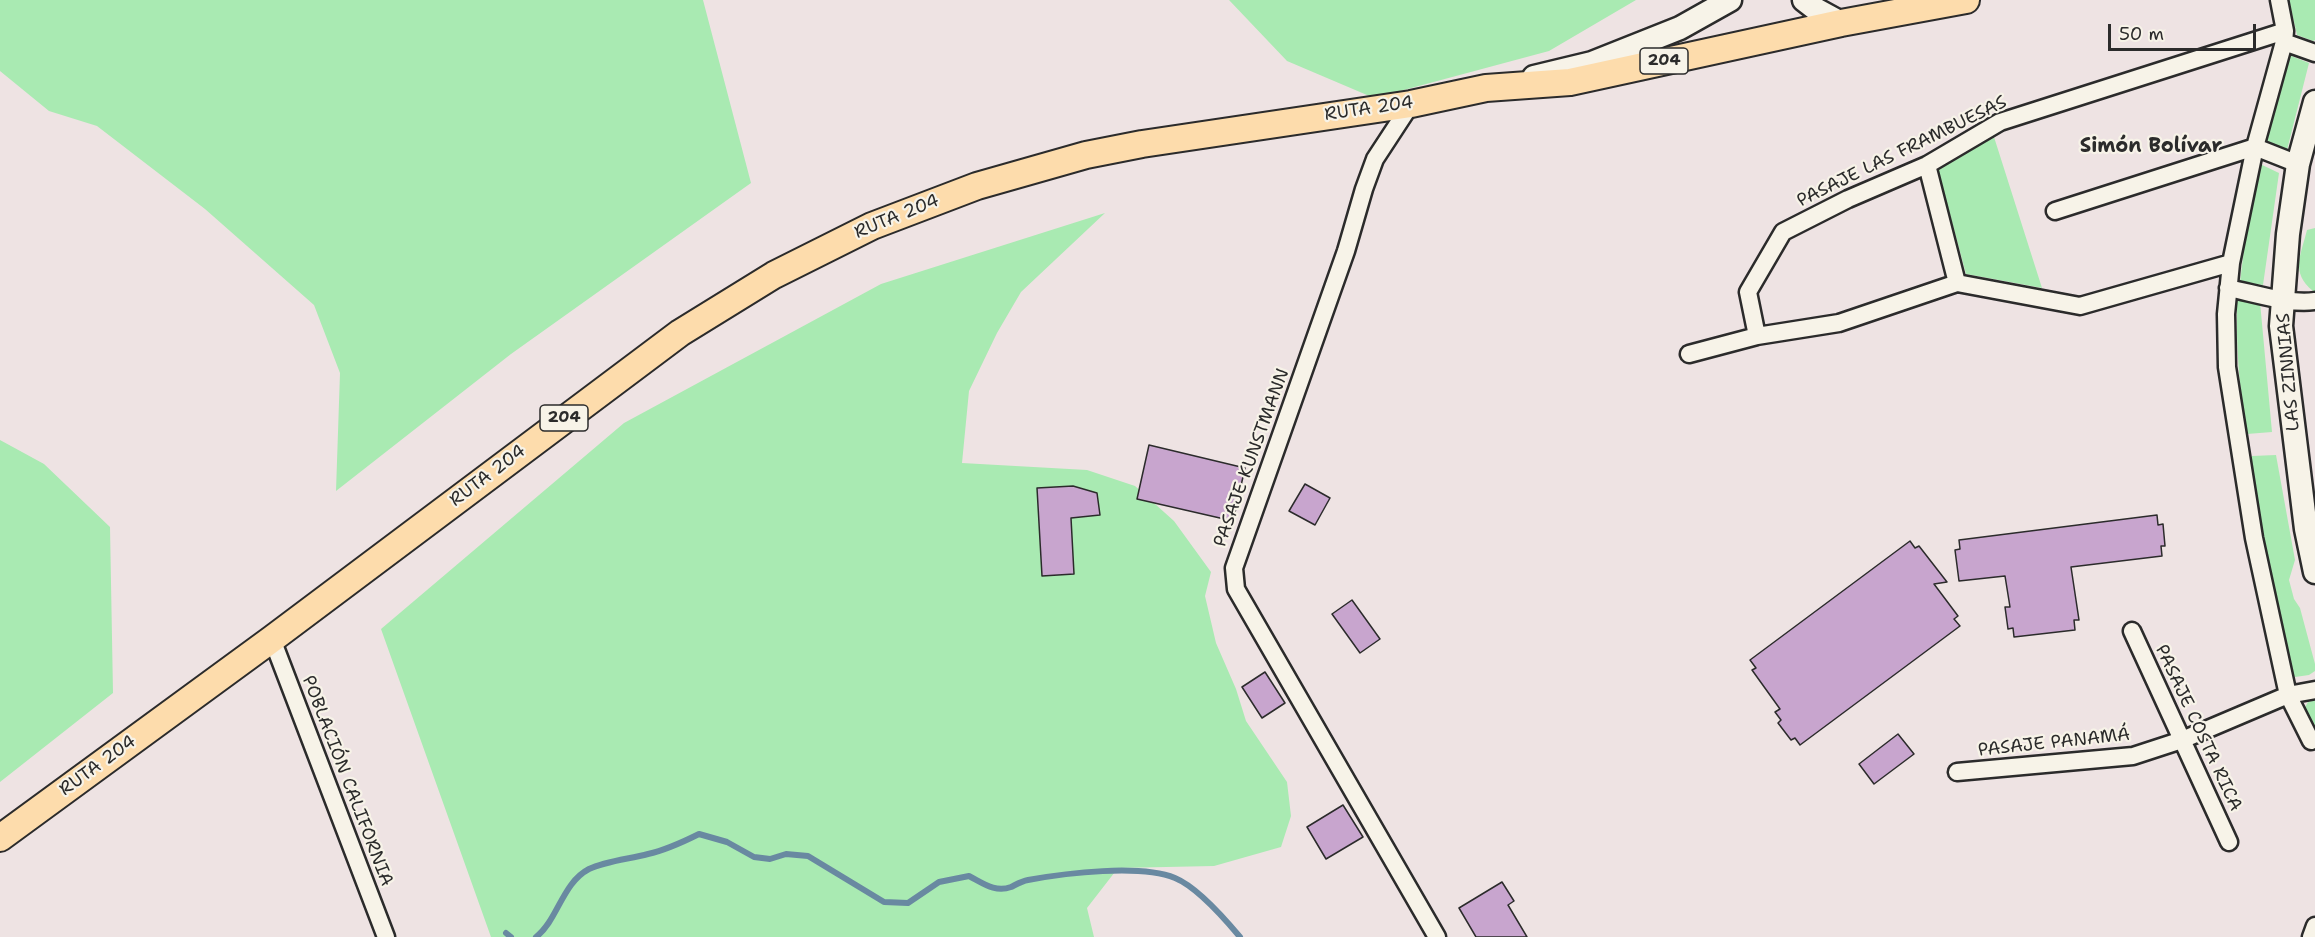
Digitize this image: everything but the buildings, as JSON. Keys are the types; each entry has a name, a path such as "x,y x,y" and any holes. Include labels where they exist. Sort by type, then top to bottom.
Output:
{"main road":[{"name":"RUTA 204","path":"0,838 272,639 680,333 774,275 862,230 977,186 1086,155 1153,142 1411,104 1486,88 1570,82 1918,4 1966,0"}],"street":[{"path":"1486,88 1592,63 1680,28 1730,0"},
{"path":"1804,0 1841,23"},
{"path":"2279,0 2285,37 2255,147 2231,263 2226,367 2254,538 2288,695 2311,741"},
{"path":"2285,37 2315,53"},
{"name":"PASAJE LAS FRAMBUESAS","path":"1757,336 1748,292 1783,232 1848,199 1927,165 2000,122 2285,37"},
{"name":"LAS ZINNIAS","path":"2315,102 2298,164 2288,234 2281,326 2306,530 2315,572"},
{"name":"PASAJE KUNSTMANN","path":"1411,104 1375,159 1346,251 1234,568 1236,589 1437,937"},
{"path":"2055,211 2255,147 2298,164"},
{"path":"1927,165 1956,282"},
{"path":"1689,354 1757,336 1839,323 1956,282 2080,306 2231,263"},
{"path":"2228,288 2283,300 2315,301"},
{"name":"PASAJE COSTA RICA","path":"2132,631 2229,842"},
{"name":"POBLACIÓN CALIFORNIA","path":"272,639 386,937"},
{"name":"PASAJE PANAMÁ","path":"1957,772 2133,756 2182,740 2288,695 2315,690"},
{"path":"2311,937 2315,926"}],"green space":[{"path":"0,0 703,0 751,183 511,354 336,491 340,373 314,305 205,209 97,126 49,111 0,71"},
{"path":"1229,0 1636,0 1549,51 1374,98 1287,61"},
{"path":"2289,0 2315,0 2315,40 2297,35"},
{"path":"2289,55 2309,63 2287,150 2265,140"},
{"path":"1994,137 2042,288 1966,274 1938,170"},
{"path":"2260,164 2279,173 2263,285 2240,282 2245,241"},
{"path":"1105,213 1021,292 997,333 969,391 962,463 1087,470 1135,486 1174,521 1211,572 1205,596 1216,643 1236,689 1246,721 1287,782 1291,816 1281,847 1214,866 1118,868 1087,908 1094,937 491,937 381,629 624,423 881,284"},
{"path":"2315,228 2315,291 2313,291 2302,277 2299,263 2307,230"},
{"path":"2237,300 2260,302 2272,432 2247,434 2239,367"},
{"path":"0,440 44,464 110,527 113,693 0,782"},
{"path":"2276,455 2295,560 2289,580 2294,599 2300,608 2315,664 2315,671 2309,675 2295,677 2287,670 2250,467 2252,456"},
{"path":"2315,700 2315,731 2304,709 2308,702"}],"waterway":[{"path":"536,937 550,921 572,883 589,869 661,850 699,834 727,842 754,857 770,859 786,854 808,856 884,902 908,903 939,882 969,876 989,886 1005,889 1028,880 1082,873 1143,871 1160,874 1175,878 1192,888 1227,921 1240,937"},
{"path":"506,933 511,937"}],"district":[{"name":"Simón Bolívar","path":"2151,147"}]}
